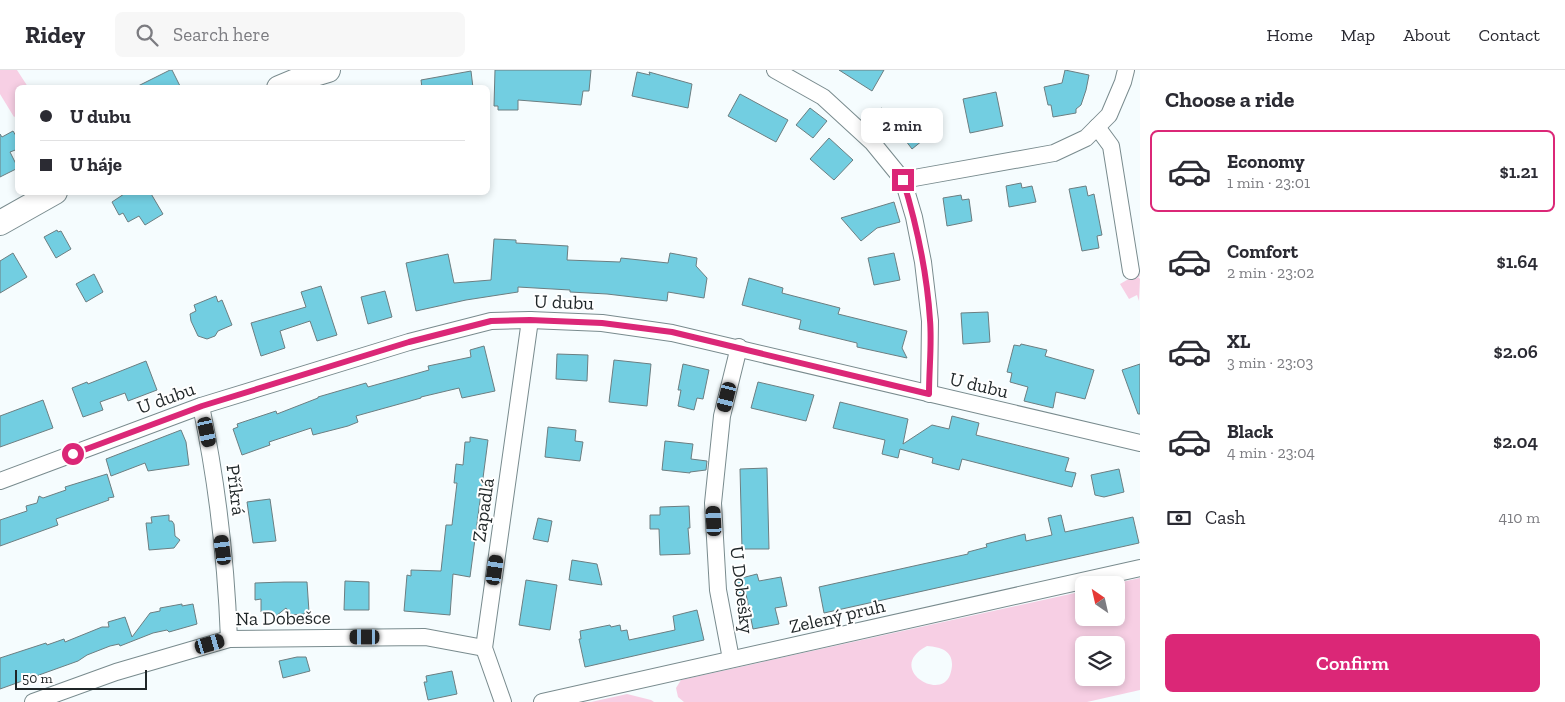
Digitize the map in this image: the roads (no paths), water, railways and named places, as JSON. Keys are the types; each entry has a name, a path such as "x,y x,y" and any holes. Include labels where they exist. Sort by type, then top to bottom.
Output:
{"street":[{"path":"286,85 328,70"},
{"path":"775,70 823,97 872,142 903,180 924,262 930,321 929,394"},
{"path":"903,180 1054,153 1086,138 1109,115 1126,70"},
{"path":"1097,127 1111,146 1131,271"},
{"path":"0,223 50,195"},
{"name":"U dubu","path":"0,481 202,406 409,342 491,321 530,320 602,323 672,332 1140,443"},
{"name":"Zapadlá","path":"503,702 484,648 530,320"},
{"name":"U Dobešky","path":"731,659 718,590 713,503 722,416 739,347"},
{"name":"Příkrá","path":"202,406 214,469 226,572 229,639"},
{"name":"Zelený pruh","path":"542,702 1140,568"},
{"name":"Na Dobešce","path":"32,702 116,672 229,639 425,637 484,648"}]}
